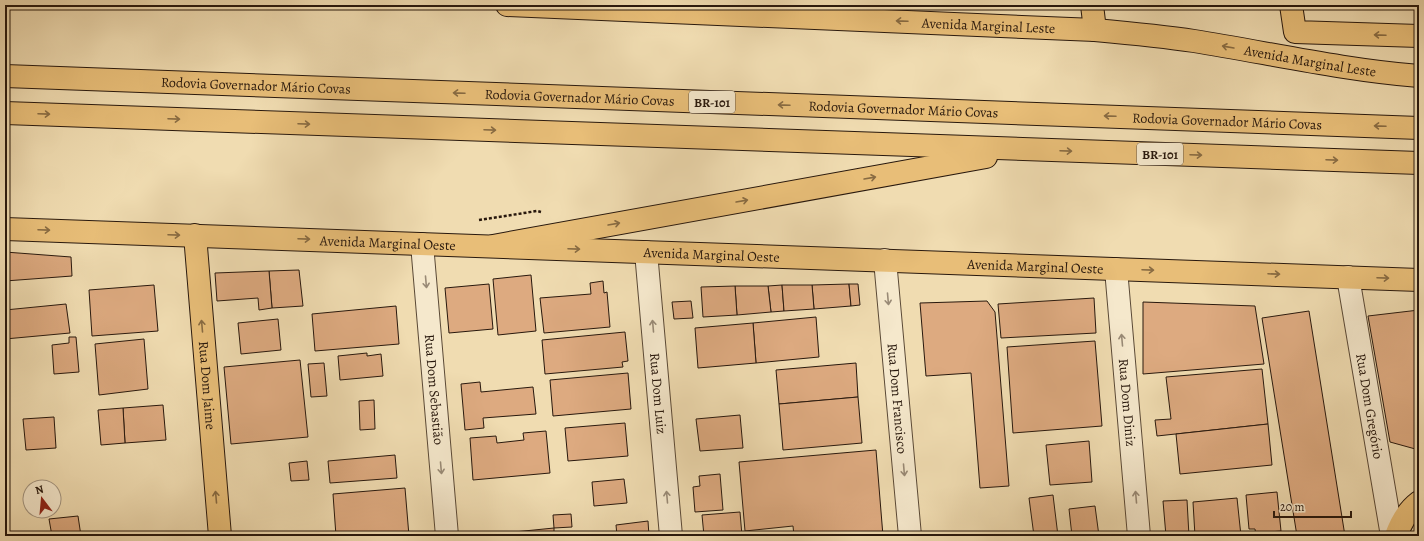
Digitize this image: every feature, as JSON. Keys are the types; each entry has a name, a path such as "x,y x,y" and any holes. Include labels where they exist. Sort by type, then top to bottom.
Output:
{"main road":[{"name":"Avenida Marginal Leste","path":"507,5 863,12 1147,34 1384,73 1419,76"},
{"path":"1092,5 1094,30"},
{"name":"Avenida Marginal Leste","path":"1291,5 1295,32 1419,36"},
{"name":"Rodovia Governador Mário Covas","path":"5,76 1419,128"},
{"name":"BR-101","path":"5,113 1419,163"},
{"path":"493,246 1027,149"},
{"name":"Avenida Marginal Oeste","path":"5,229 1419,280"},
{"name":"Rua Dom Jaime","path":"195,235 220,536"},
{"path":"1396,536 1400,524 1408,512 1419,502"}],"street":[{"name":"Rua Dom Sebastião","path":"422,244 447,536"},
{"name":"Rua Dom Luiz","path":"646,252 671,536"},
{"name":"Rua Dom Francisco","path":"885,260 910,536"},
{"name":"Rua Dom Diniz","path":"1116,269 1139,536"},
{"name":"Rua Dom Gregório","path":"1348,277 1392,536"}],"building":[{"path":"5,252 71,257 72,276 5,281"},
{"path":"299,270 303,306 272,308 269,271"},
{"path":"269,271 272,308 259,310 258,298 217,301 215,273"},
{"path":"531,275 536,331 498,335 493,279"},
{"path":"603,281 604,293 607,292 610,327 544,333 540,298 591,294 590,283"},
{"path":"489,284 493,329 449,333 445,288"},
{"path":"849,284 851,306 814,309 812,285"},
{"path":"849,284 858,284 860,305 851,306"},
{"path":"154,285 158,331 92,336 89,290"},
{"path":"782,285 784,311 771,312 768,286"},
{"path":"782,285 812,285 814,309 784,311"},
{"path":"735,286 768,286 771,312 737,315"},
{"path":"735,286 737,315 703,317 701,287"},
{"path":"1094,298 1096,333 1001,338 998,304"},
{"path":"691,301 693,318 674,319 672,302"},
{"path":"987,301 995,312 1009,486 980,488 971,373 926,376 920,303"},
{"path":"1143,302 1255,306 1264,364 1143,374"},
{"path":"66,304 70,333 5,339 5,310"},
{"path":"396,306 399,344 315,351 312,314"},
{"path":"1419,310 1419,450 1390,442 1368,316"},
{"path":"1309,311 1345,536 1297,536 1262,318"},
{"path":"816,317 819,357 756,363 753,323"},
{"path":"278,319 281,350 241,354 238,323"},
{"path":"753,323 756,363 698,368 695,328"},
{"path":"625,332 628,361 622,362 623,367 545,374 542,340"},
{"path":"69,337 76,337 79,372 54,374 52,345 69,343"},
{"path":"144,339 148,389 99,395 95,344"},
{"path":"1095,341 1102,426 1013,433 1007,347"},
{"path":"367,353 367,356 381,354 383,376 340,380 338,356"},
{"path":"300,360 308,437 231,444 224,367"},
{"path":"324,363 327,396 311,397 308,364"},
{"path":"856,363 858,397 779,404 776,370"},
{"path":"1262,369 1268,424 1157,436 1155,420 1171,419 1166,377"},
{"path":"628,373 631,409 553,416 550,380"},
{"path":"480,382 481,392 533,387 536,414 483,418 484,428 465,430 461,384"},
{"path":"858,397 862,443 783,450 779,404"},
{"path":"374,400 375,429 360,430 359,401"},
{"path":"163,405 166,440 125,443 123,408"},
{"path":"123,408 125,443 101,445 98,410"},
{"path":"740,415 743,448 700,451 696,419"},
{"path":"54,417 56,448 26,450 23,419"},
{"path":"625,423 628,456 568,461 565,428"},
{"path":"1268,424 1272,465 1180,474 1176,434"},
{"path":"546,431 550,473 473,480 470,438 496,436 497,443 524,440 523,433"},
{"path":"1089,441 1092,482 1050,485 1046,445"},
{"path":"876,450 883,536 794,536 793,526 745,531 739,462"},
{"path":"395,455 397,478 330,483 328,461"},
{"path":"307,461 309,480 291,481 289,463"},
{"path":"720,474 723,510 695,512 693,487 700,486 699,476"},
{"path":"624,479 627,503 594,506 592,482"},
{"path":"405,488 409,536 336,536 333,494"},
{"path":"1277,492 1281,531 1269,532 1269,536 1256,536 1255,529 1249,529 1246,495"},
{"path":"1053,495 1058,536 1034,536 1029,498"},
{"path":"1237,498 1241,536 1195,536 1193,502"},
{"path":"1187,500 1189,536 1166,536 1163,501"},
{"path":"1095,506 1099,536 1072,536 1069,509"},
{"path":"740,512 742,536 704,536 702,515"},
{"path":"571,514 572,527 554,528 553,515"},
{"path":"78,516 81,536 52,536 49,519 62,519 62,518"},
{"path":"648,521 649,536 617,536 616,525"},
{"path":"554,528 554,536 514,536 514,532"}]}
